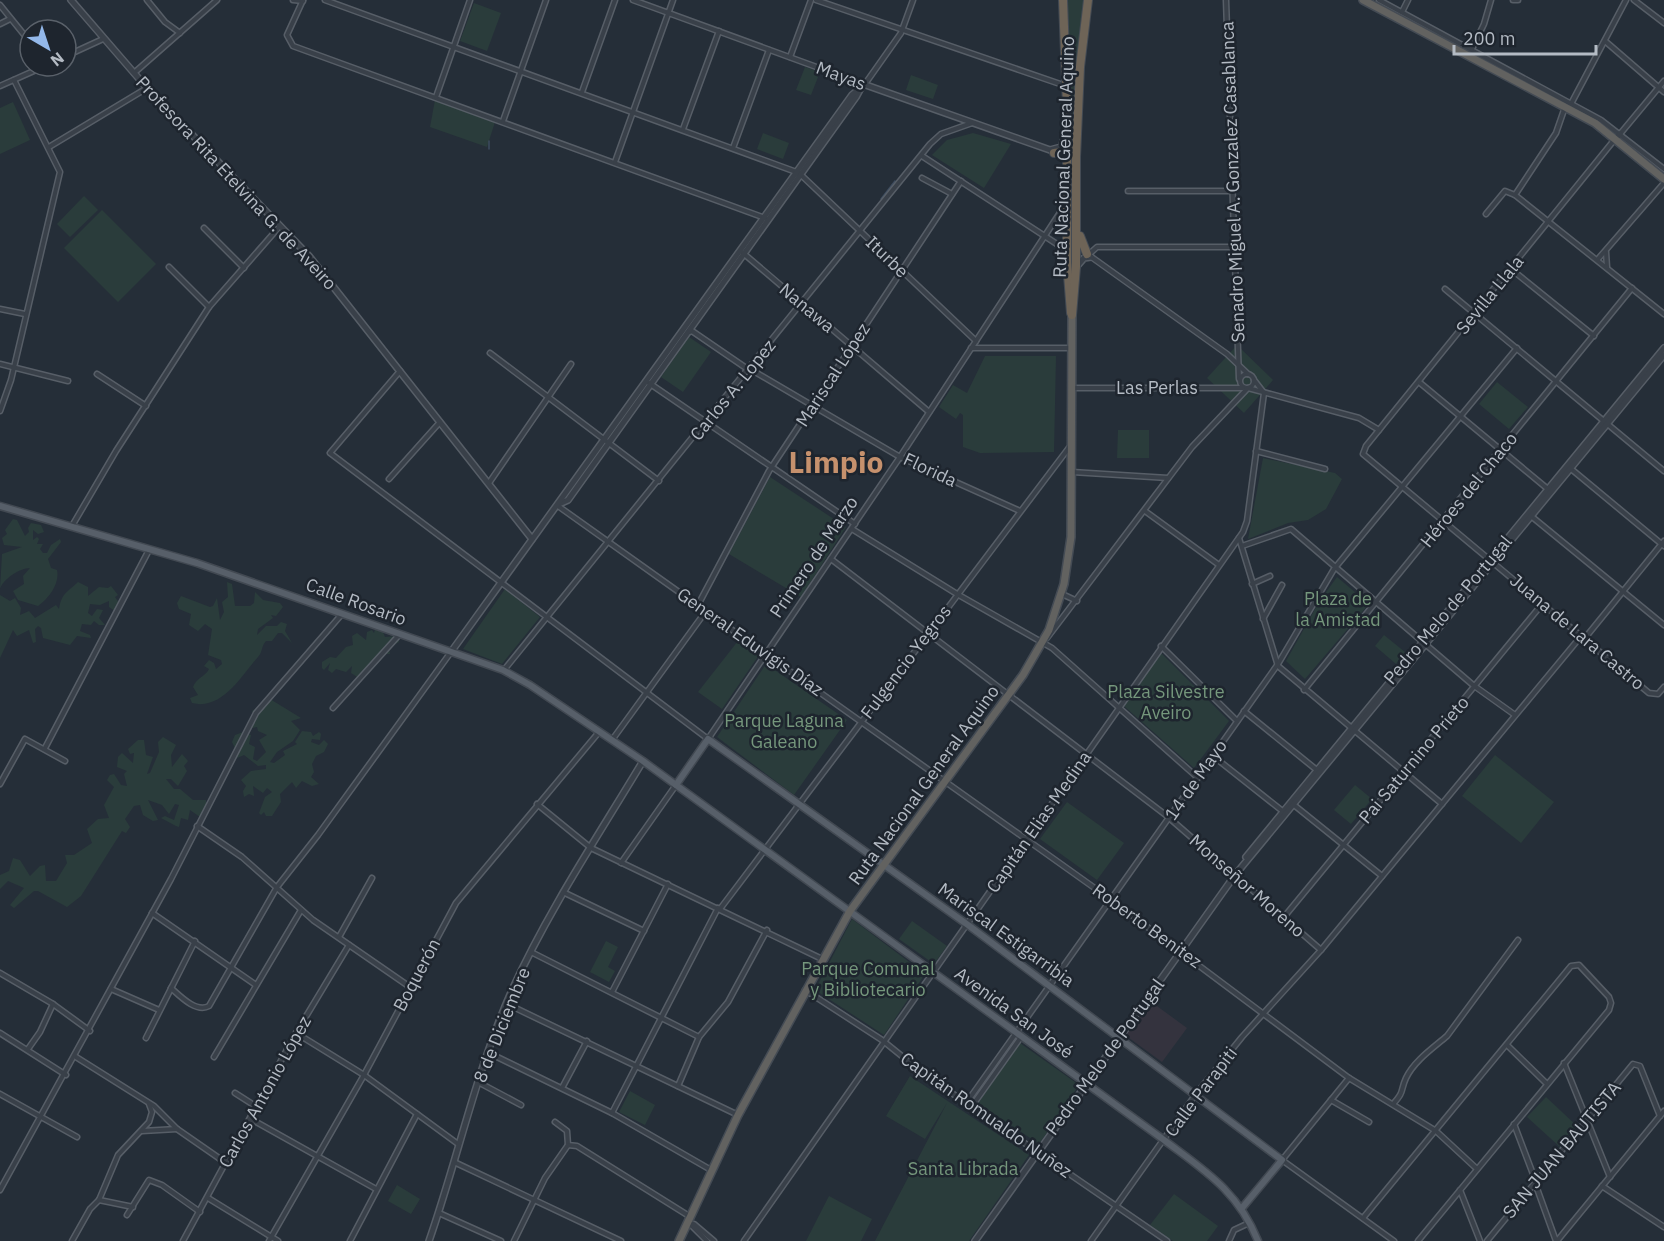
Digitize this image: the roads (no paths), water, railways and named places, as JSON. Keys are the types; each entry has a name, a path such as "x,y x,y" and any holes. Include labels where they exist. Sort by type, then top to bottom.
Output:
{"highway":[{"name":"Ruta Nacional General Aquino","path":"1063,0 1067,86 1066,251 1069,310 1072,315"},
{"name":"Ruta Nacional General Aquino","path":"679,1241 738,1115 822,958 850,911 944,780 1009,695 1042,642 1062,594 1071,537 1071,348 1077,247 1078,122 1082,43 1088,0"},
{"path":"1364,0 1569,104 1618,136 1664,181"},
{"path":"1052,152 1067,149 1078,122"},
{"path":"1052,152 1061,161 1067,184"},
{"path":"1077,190 1080,241 1089,255"}],"main road":[{"name":"Calle Rosario","path":"0,506 150,549 343,613 503,670 530,685 676,784"},
{"name":"Primero de Marzo","path":"676,784 708,739"},
{"name":"Mariscal Estigarribia","path":"708,739 969,925 1120,1036 1282,1160"},
{"name":"Avenida San José","path":"676,784 1223,1185 1242,1208 1258,1241"},
{"path":"1242,1208 1282,1160"}],"street":[{"name":"Profesora Rita Etelvina G. de Aveiro","path":"71,0 133,73 280,225 324,274 532,539"},
{"path":"147,0 165,22 180,33"},
{"path":"133,73 217,0"},
{"path":"293,0 303,1 286,35 293,46 766,219"},
{"path":"325,0 799,173"},
{"path":"436,97 470,0"},
{"path":"503,121 546,0"},
{"path":"582,92 615,0"},
{"name":"Mayas","path":"633,0 1052,152"},
{"path":"615,162 672,0"},
{"path":"790,57 812,0"},
{"path":"816,0 1067,86"},
{"path":"171,988 191,1004 206,1008 277,887 325,826 532,539 856,98 859,90 903,29 913,0"},
{"name":"Senadro Miguel A. Gonzalez Casablanca","path":"1226,0 1239,379"},
{"path":"1379,0 1569,104"},
{"path":"1402,12 1408,0"},
{"path":"1472,49 1484,24 1491,0"},
{"path":"1513,0 1518,0"},
{"path":"1515,195 1556,133 1569,104 1626,0"},
{"path":"1634,0 1664,23"},
{"path":"0,5 18,28"},
{"path":"0,24 10,19"},
{"path":"683,130 719,31"},
{"path":"78,50 103,39"},
{"path":"1605,41 1664,92"},
{"path":"733,148 769,50"},
{"path":"0,87 18,78"},
{"path":"0,411 5,401 14,366 59,179 59,168 14,80"},
{"name":"Sevilla Llala","path":"1364,457 1364,450 1379,430 1664,81"},
{"path":"49,147 147,88"},
{"name":"Carlos A. Lopez","path":"503,670 921,156 941,134 972,123"},
{"path":"1052,152 1060,147 1067,128"},
{"path":"1618,136 1664,169"},
{"path":"921,156 1066,251"},
{"name":"Iturbe","path":"799,173 976,341"},
{"path":"922,178 952,194"},
{"name":"Mariscal López","path":"698,605 771,469 961,181"},
{"path":"1598,260 1664,181"},
{"path":"1067,184 1069,232 1077,247 1240,364 1264,393"},
{"path":"1128,191 1233,191"},
{"path":"1486,214 1505,191 1515,195 1551,221 1664,314"},
{"name":"Primero de Marzo","path":"708,739 900,457 1067,203"},
{"path":"72,526 116,451 209,307 280,225"},
{"path":"204,228 244,268"},
{"path":"1076,267 1080,260 1097,247 1235,247"},
{"path":"1606,251 1607,267"},
{"name":"Nanawa","path":"742,252 929,412"},
{"path":"169,267 209,307"},
{"path":"1511,269 1594,336"},
{"name":"Héroes del Chaco","path":"1304,690 1502,451 1632,288"},
{"path":"1445,289 1664,471"},
{"path":"0,309 25,314"},
{"name":"Florida","path":"688,328 749,370 900,457 1020,511"},
{"path":"971,348 1071,348"},
{"name":"14 de Mayo","path":"972,1106 1049,986 1278,664 1336,567 1517,348"},
{"name":"Pedro Melo de Portugal","path":"975,1241 1235,874 1550,491 1664,348"},
{"path":"490,353 659,481"},
{"name":"Pedro Melo de Portugal","path":"1606,422 1664,355"},
{"path":"0,364 68,381"},
{"path":"489,483 571,364"},
{"path":"400,371 330,453 708,739"},
{"path":"97,374 146,406"},
{"path":"1246,388 1239,379 1248,374"},
{"path":"1042,642 1077,601 1211,424 1254,380"},
{"path":"648,382 771,469 855,524"},
{"path":"1419,382 1550,491"},
{"name":"Las Perlas","path":"1071,388 1246,388 1359,418 1379,430"},
{"name":"Capitán Elias Medina","path":"744,1241 969,925 1239,537 1247,521 1264,393"},
{"path":"389,479 440,422"},
{"name":"Fulgencio Yegros","path":"612,1113 659,1017 719,909 1071,444"},
{"path":"1256,451 1325,469"},
{"name":"Juana de Lara Castro","path":"1364,457 1650,693 1658,694 1664,687"},
{"path":"1569,467 1663,544"},
{"path":"1071,472 1168,478"},
{"name":"General Eduvigis Díaz","path":"559,505 944,780"},
{"path":"1145,510 1219,565"},
{"path":"1529,515 1664,625"},
{"path":"851,529 1060,654 1198,778"},
{"path":"1242,546 1291,529 1475,686 1515,716"},
{"path":"1239,537 1262,619 1278,664 1304,690 1442,804"},
{"name":"Calle Parapiti","path":"1091,1241 1196,1094 1262,1013 1321,950 1515,716 1663,544"},
{"path":"45,748 150,549"},
{"name":"Monseñor Moreno","path":"831,559 1169,818 1321,950"},
{"path":"1252,584 1270,576"},
{"path":"1262,619 1282,585"},
{"path":"1062,594 1077,601"},
{"name":"Pai Saturnino Prieto","path":"1284,917 1543,603"},
{"path":"612,741 706,611"},
{"path":"0,1189 90,1031 256,712 343,613"},
{"path":"333,708 401,634"},
{"path":"1161,646 1237,721"},
{"path":"1244,711 1318,771"},
{"name":"Boquerón","path":"270,1239 364,1075 456,903 599,732"},
{"path":"0,784 25,739 65,761"},
{"path":"1213,756 1284,813"},
{"name":"8 de Diciembre","path":"429,1241 478,1082 507,1004 531,952 643,761"},
{"name":"Pedro Melo de Portugal","path":"1284,813 1294,805 1318,771"},
{"name":"Roberto Benitez","path":"944,780 1181,951 1349,1078"},
{"name":"Primero de Marzo","path":"621,863 676,784"},
{"path":"537,804 591,848 822,958"},
{"path":"1294,805 1345,843 1382,876"},
{"path":"197,826 242,856 301,910 410,987"},
{"path":"339,937 372,878"},
{"path":"612,992 668,884"},
{"path":"565,893 644,931"},
{"path":"214,1057 301,910"},
{"path":"152,913 256,985"},
{"path":"678,1086 699,1037 728,1002 767,930"},
{"path":"1393,1104 1403,1093 1406,1077 1434,1046 1447,1036 1518,940"},
{"path":"146,1038 195,941"},
{"name":"Carlos Antonio López","path":"183,1241 296,1033 349,945"},
{"path":"531,952 699,1037"},
{"path":"1364,1218 1571,966 1579,965 1609,997 1611,1007 1418,1241"},
{"path":"0,973 53,1004 90,1031"},
{"path":"111,989 159,1010"},
{"name":"Capitán Romualdo Nuñez","path":"805,990 885,1042 972,1106 1167,1241"},
{"path":"28,1049 40,1032 53,1004"},
{"path":"507,1004 738,1115"},
{"path":"0,1033 66,1075"},
{"path":"296,1033 364,1075 458,1144"},
{"name":"14 de Mayo","path":"967,1102 1018,1035"},
{"path":"562,1088 587,1041"},
{"path":"1507,1045 1547,1084"},
{"path":"489,1053 612,1113 711,1170"},
{"path":"76,1057 149,1103 163,1113 177,1129 226,1164"},
{"path":"1564,1063 1610,1177"},
{"name":"SAN JUAN BAUTISTA","path":"1487,1241 1633,1064 1640,1066 1660,1116"},
{"path":"1394,1241 1282,1160 1349,1078 1436,1131 1477,1169"},
{"path":"478,1082 521,1105"},
{"path":"235,1093 257,1107"},
{"path":"0,1094 77,1137"},
{"path":"1331,1100 1369,1122"},
{"path":"72,1241 86,1214 99,1200 118,1155 132,1137 142,1131 152,1116 149,1103"},
{"path":"1557,1241 1664,1111"},
{"path":"350,1241 417,1114"},
{"path":"251,1119 376,1190"},
{"path":"514,1241 533,1200 559,1155 568,1145 567,1131 555,1122"},
{"path":"1514,1124 1557,1241"},
{"path":"142,1131 177,1129"},
{"path":"568,1145 577,1146 714,1241"},
{"path":"453,1161 621,1241"},
{"path":"127,1215 149,1180 162,1185 200,1212"},
{"path":"1602,1186 1664,1227"},
{"path":"1460,1190 1480,1241"},
{"path":"208,1198 270,1239 278,1241"},
{"path":"99,1200 133,1207"},
{"path":"439,1213 501,1241"},
{"path":"689,1223 707,1241"},
{"path":"1229,1241 1234,1230 1250,1223"}],"waterway":[{"path":"489,141 489,149"},
{"path":"881,199 895,181"}],"district":[{"name":"Limpio","path":"836,463"}],"park label":[{"name":"Plaza de la Amistad","path":"1338,609"},
{"name":"Plaza Silvestre Aveiro","path":"1166,702"},
{"name":"Parque Laguna Galeano","path":"784,731"},
{"name":"Parque Comunal y Bibliotecario","path":"868,979"},
{"name":"Santa Librada","path":"963,1169"}]}
